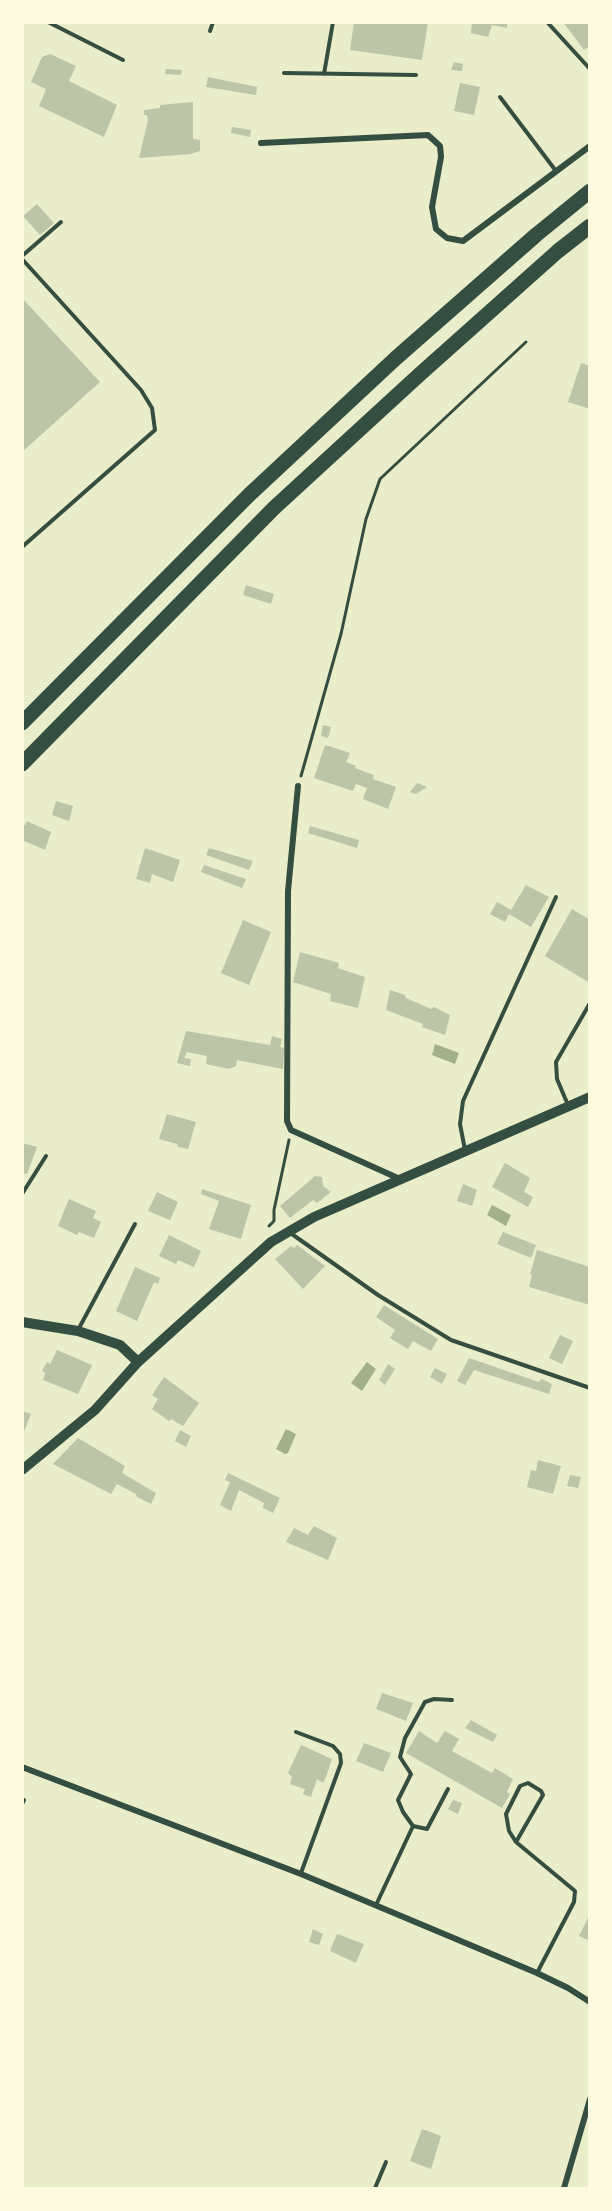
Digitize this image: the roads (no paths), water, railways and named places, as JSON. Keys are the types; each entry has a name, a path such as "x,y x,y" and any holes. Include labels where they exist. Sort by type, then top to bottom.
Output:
{"highway":[{"path":"22,723 249,495 405,351 536,235 590,191"},
{"path":"22,764 274,508 418,375 558,251 590,226"}],"street":[{"path":"261,143 428,135 440,146 441,157 432,207 436,229 447,238 463,241 590,146"},
{"path":"298,786 288,891 287,1121 291,1130 400,1179"},
{"path":"22,1470 95,1410 138,1362 271,1242 314,1217 590,1097"},
{"path":"22,1322 78,1331 120,1345 138,1362"},
{"path":"22,1767 301,1874 537,1973 590,2002"},
{"path":"564,2188 590,2100"}],"lane":[{"path":"48,22 123,60"},
{"path":"210,31 213,22"},
{"path":"324,74 333,22"},
{"path":"547,22 590,69"},
{"path":"284,73 417,75"},
{"path":"500,98 556,172"},
{"path":"22,548 155,430 152,408 141,390 22,257 60,222"},
{"path":"465,1151 460,1124 464,1101 556,897"},
{"path":"569,1106 557,1079 556,1062 590,1003"},
{"path":"22,1194 46,1156"},
{"path":"78,1331 135,1224"},
{"path":"289,1232 378,1295 451,1340 590,1388"},
{"path":"448,1789 426,1829 413,1826 403,1812 399,1800 411,1774 400,1757 405,1738 425,1702 434,1698 452,1700"},
{"path":"296,1732 333,1746 340,1754 341,1763 301,1874"},
{"path":"516,1842 543,1795 541,1791 528,1783 520,1786 506,1814 508,1831 516,1842 575,1891 574,1902 537,1973"},
{"path":"376,1906 413,1826"},
{"path":"375,2188 386,2162"}]}
